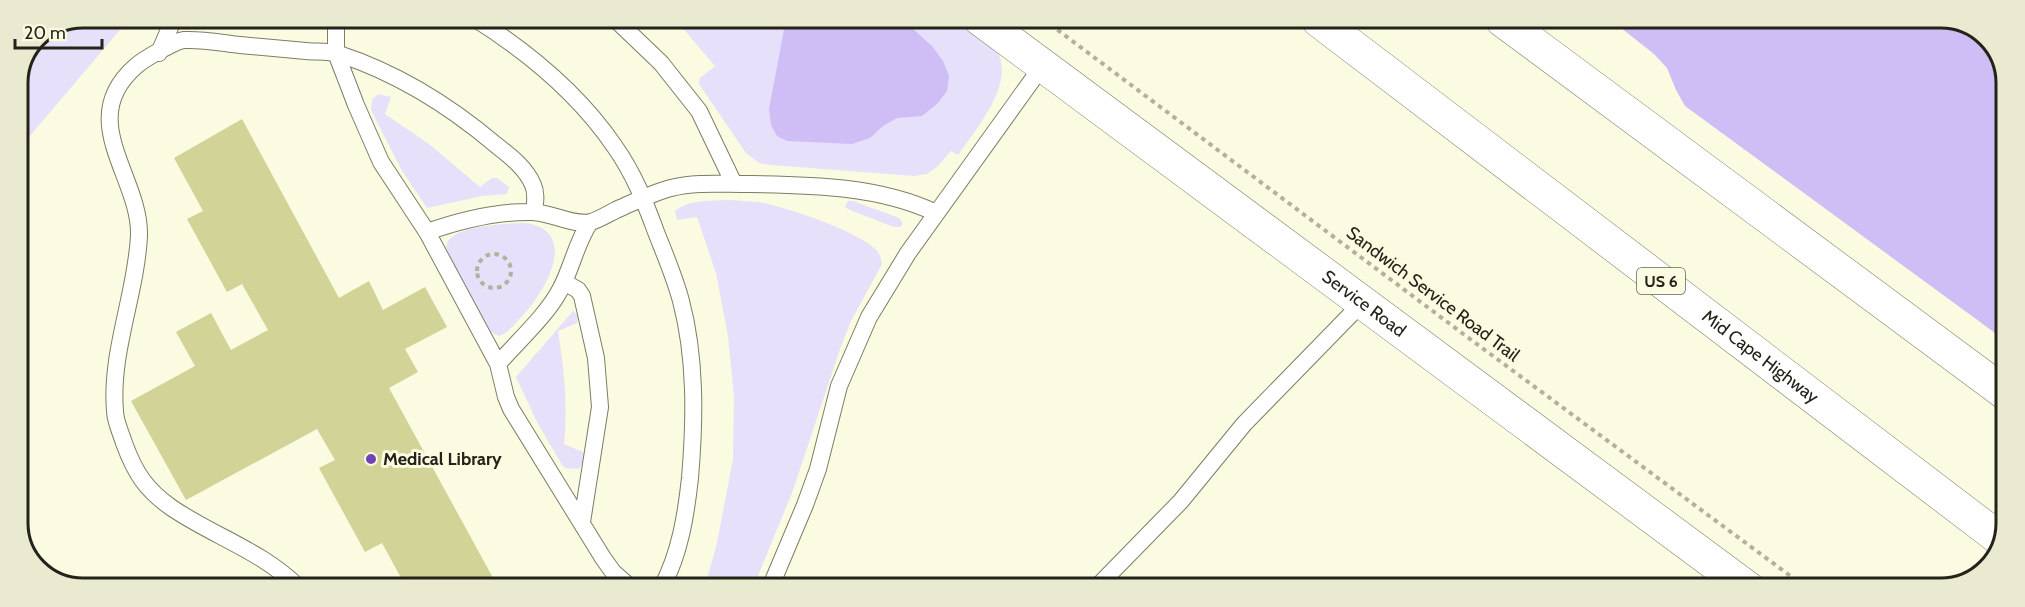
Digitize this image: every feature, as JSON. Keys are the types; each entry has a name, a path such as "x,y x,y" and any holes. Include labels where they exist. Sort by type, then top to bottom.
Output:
{"main road":[{"name":"Service Road","path":"992,28 1734,578"},
{"name":"Mid Cape Highway","path":"1329,28 1995,535"},
{"path":"1513,28 1996,386"}],"lane":[{"path":"159,53 170,28"},
{"path":"336,28 336,53 381,162 427,232 498,364 511,409 603,558 620,578"},
{"path":"488,28 532,58 576,99 614,145 636,180 681,302 693,381 692,454 684,526 667,578"},
{"path":"624,28 661,63 699,111 734,184"},
{"path":"290,578 259,556 174,509 147,489 128,455 115,414 115,367 133,281 139,233 134,205 112,136 110,111 115,91 123,78 139,63 182,40 336,53 414,87 470,123 513,159 527,174 535,193 534,212"},
{"path":"774,578 818,469 839,386 869,317 908,253 1042,65"},
{"path":"427,232 490,214 534,212 590,222 643,198 685,185 792,185 833,189 903,200 936,213"},
{"path":"498,364 555,299 564,282 581,235 590,222"},
{"path":"564,282 578,290 582,296 596,358 600,407 582,522"},
{"path":"1106,578 1181,501 1244,424 1362,303"}],"path":[{"name":"Sandwich Service Road Trail","path":"1055,28 1485,351 1793,578"},
{"path":"493,254 508,261 511,266 511,278 503,286 492,288 483,284 477,274 477,269 483,259 493,254"}],"shaded area":[{"path":"84,28 122,28 28,138 28,84 33,62 38,53 53,38 62,33"},
{"path":"683,28 970,28 985,38 997,51 1001,64 1001,77 991,106 958,155 951,151 937,167 927,174 914,176 759,163 746,153 699,84 700,78 715,66"},
{"path":"784,28 912,28 932,46 943,61 949,76 947,91 938,103 922,116 897,118 883,126 870,138 852,144 787,141 777,136 771,125 769,109"},
{"path":"1621,28 1942,28 1956,30 1978,42 1992,62 1996,80 1996,334 1685,106 1667,68 1654,54"},
{"path":"378,94 391,97 385,114 429,144 480,187 492,178 497,178 509,187 507,194 482,196 427,208 402,171 371,110 372,100"},
{"path":"709,201 758,202 802,214 837,227 865,241 877,251 882,264 851,321 792,493 757,578 707,578 717,543 733,459 734,397 728,336 716,273 697,217 677,220 675,211 687,204"},
{"path":"848,201 899,218 903,224 900,227 894,227 850,210 845,207"},
{"path":"528,223 545,230 553,240 555,253 547,280 531,306 512,327 499,336 491,332 449,256 446,246 454,235 479,227"},
{"path":"573,311 578,316 577,323 558,331 565,387 564,444 583,452 584,461 578,469 565,468 562,465 537,422 516,377"}],"building":[{"path":"242,119 339,298 369,281 383,310 425,287 447,327 405,349 418,372 389,388 493,578 401,578 382,543 365,552 319,468 335,460 317,429 186,500 131,401 195,366 176,332 211,313 231,350 268,330 242,284 227,292 187,219 203,211 174,158"}],"place":[{"name":"Medical Library","path":"371,459"}]}
